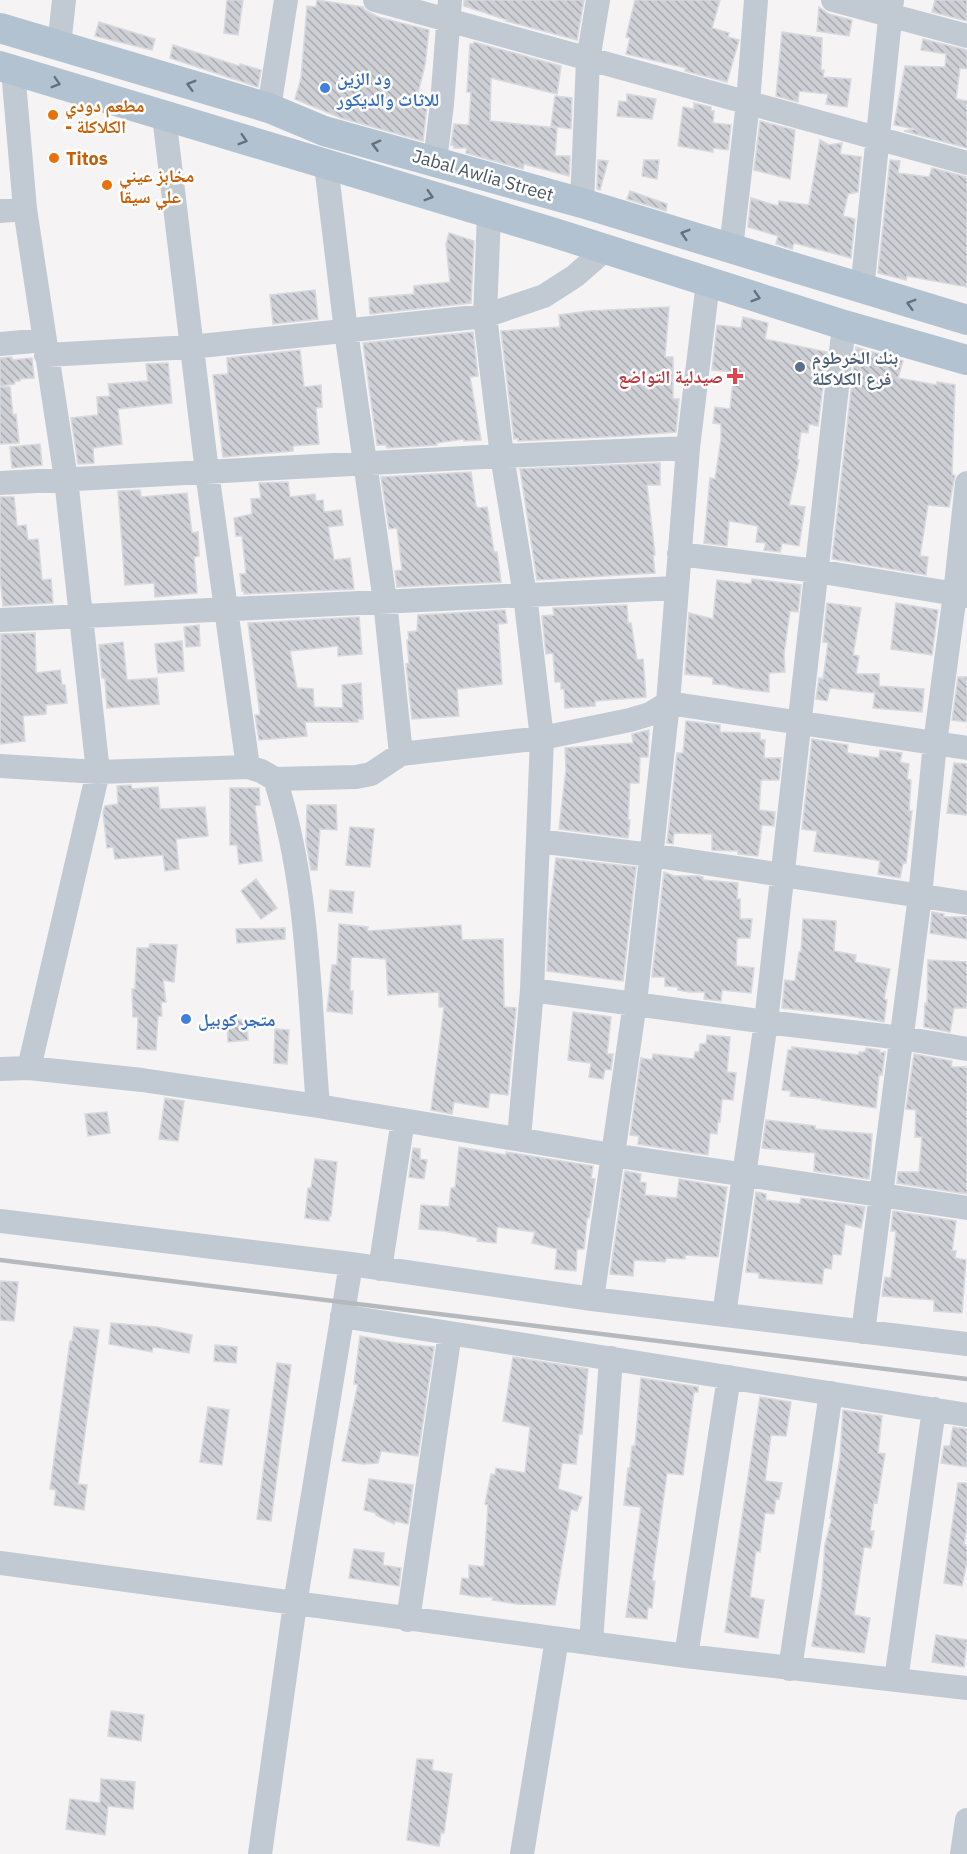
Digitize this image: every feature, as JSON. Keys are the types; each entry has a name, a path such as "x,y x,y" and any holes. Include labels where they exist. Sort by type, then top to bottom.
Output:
{"main road":[{"name":"Jabal Awlia Street","path":"0,28 269,108 324,131 582,203 862,290 967,320"},
{"name":"Jabal Awlia Street","path":"7,68 606,249 844,325 967,360"}],"street":[{"path":"58,46 64,0"},
{"path":"269,108 286,0"},
{"path":"375,0 448,10 588,60 967,163"},
{"path":"582,203 588,60 598,0"},
{"path":"731,248 748,104 756,0"},
{"path":"833,0 891,8 967,36"},
{"path":"862,290 891,8"},
{"path":"435,161 442,104 448,10"},
{"path":"7,68 25,209 66,479 98,772 29,1068"},
{"path":"164,116 207,472 248,767"},
{"path":"326,165 346,331 385,601 401,754"},
{"path":"0,211 25,209"},
{"path":"489,214 485,316 502,456 525,595 542,738 532,990 519,1138"},
{"path":"0,344 45,348 191,346 485,316 543,296 575,276 606,249"},
{"path":"592,1299 635,1003 668,703 687,448 708,282"},
{"path":"724,1315 766,1022 844,325"},
{"path":"0,483 687,448"},
{"path":"863,1332 883,1194 920,896 935,743 961,595 967,483"},
{"path":"679,554 818,572 961,595"},
{"path":"0,620 676,588"},
{"path":"0,766 98,772 248,767 275,779 363,775 371,774 401,754 542,738 630,720 650,714 668,703 967,748"},
{"path":"275,779 288,825 302,908 318,1106"},
{"path":"538,841 651,855 967,903"},
{"path":"532,990 902,1038 967,1049"},
{"path":"0,1069 29,1068 142,1080 519,1138 612,1155 967,1208"},
{"path":"380,1269 403,1120"},
{"path":"0,1221 351,1264 592,1299 967,1344"},
{"path":"260,1854 295,1604 351,1264"},
{"path":"342,1316 967,1415"},
{"path":"408,1620 450,1333"},
{"path":"591,1643 612,1358"},
{"path":"686,1656 729,1377"},
{"path":"790,1669 831,1392"},
{"path":"896,1680 934,1409"},
{"path":"0,1563 686,1656 967,1688"},
{"path":"522,1854 557,1638"},
{"path":"962,1854 967,1820"}],"building":[{"path":"227,0 243,0 238,35 224,33"},
{"path":"317,0 363,7 378,17 429,30 425,65 417,97 425,98 425,105 427,105 423,141 341,118 295,99 301,78 307,6 316,7"},
{"path":"464,0 584,0 577,40 506,21 464,6"},
{"path":"635,0 720,0 712,28 729,33 728,37 739,40 727,82 685,71 686,68 626,54 630,38 626,37"},
{"path":"935,0 967,0 967,21 932,12"},
{"path":"819,7 829,14 852,20 849,36 817,31"},
{"path":"99,22 155,39 152,50 95,36"},
{"path":"782,32 822,38 821,70 824,70 823,77 851,79 847,107 826,104 828,94 799,91 798,102 776,96"},
{"path":"923,39 967,50 967,69 960,68 956,99 967,101 967,148 904,131 915,129 894,125 905,66 945,67 946,54 921,50"},
{"path":"474,42 561,66 557,94 491,78 490,121 557,128 555,156 570,156 569,176 524,164 523,169 466,153 467,148 454,148 451,145 454,124 469,125 471,92 467,92 470,44"},
{"path":"173,45 239,66 240,64 261,70 258,87 170,58"},
{"path":"627,94 656,99 652,119 617,116 619,101 627,102"},
{"path":"555,96 572,98 571,129 551,126"},
{"path":"694,103 711,107 711,111 714,111 713,123 731,125 728,150 713,148 713,152 678,146 683,107 694,109"},
{"path":"760,121 795,130 790,179 754,170"},
{"path":"820,140 829,145 842,143 840,154 861,157 858,192 848,194 843,216 855,219 851,258 794,243 792,249 776,244 778,236 748,227 751,198 778,206 779,201 809,205"},
{"path":"598,160 608,161 600,190 597,189"},
{"path":"644,160 659,160 657,179 642,176"},
{"path":"890,160 900,161 898,173 929,177 932,168 967,177 967,287 907,276 906,280 878,273"},
{"path":"630,191 667,204 666,211 627,199"},
{"path":"449,233 474,241 471,303 370,314 369,298 414,294 414,286 450,282 446,244"},
{"path":"315,290 318,319 273,324 270,295"},
{"path":"669,307 665,357 673,357 673,399 679,399 676,432 518,441 518,438 514,439 501,331 560,327 559,315 589,311"},
{"path":"743,317 768,323 765,339 827,352 818,426 809,424 808,433 801,432 797,460 799,460 789,505 805,507 799,546 782,543 780,552 764,550 766,543 756,542 758,526 729,521 727,546 704,543 710,478 715,479 721,439 721,424 713,423 715,407 730,409 734,372 712,370 717,325 741,328"},
{"path":"473,332 478,376 470,377 481,440 464,441 464,439 436,443 437,445 387,448 386,445 377,445 363,343"},
{"path":"856,347 903,361 898,378 937,385 937,382 955,385 952,475 955,475 949,507 928,505 920,556 928,557 926,575 832,559"},
{"path":"300,350 304,387 321,385 322,407 316,408 319,444 293,446 293,451 223,457 213,375 228,374 227,358"},
{"path":"12,357 12,360 32,358 34,378 20,379 20,381 14,381 15,384 0,386 0,358"},
{"path":"168,363 172,403 118,409 122,444 93,448 94,463 78,464 71,418 98,415 97,397 110,396 108,384 148,381 146,364"},
{"path":"0,387 10,387 19,443 0,444"},
{"path":"40,444 42,465 12,468 10,447"},
{"path":"660,463 660,485 647,485 655,573 537,580 520,469"},
{"path":"471,472 476,506 478,508 487,507 501,582 397,587 395,571 402,570 397,528 389,529 381,477"},
{"path":"288,482 290,497 315,494 316,501 323,500 324,512 341,510 343,525 328,527 334,560 350,558 354,589 244,594 242,591 240,574 246,574 242,536 236,536 234,518 252,514 251,499 261,498 259,483"},
{"path":"140,490 141,497 187,493 192,533 198,532 199,556 194,557 197,593 155,597 154,583 125,585 118,491"},
{"path":"0,497 14,497 17,526 26,525 28,540 38,539 42,580 51,579 53,603 3,606 0,576"},
{"path":"752,579 801,585 798,612 790,611 784,654 785,672 769,673 769,692 713,684 713,678 685,674 689,613 713,619 717,580 751,584"},
{"path":"827,603 861,608 853,655 859,656 856,674 879,674 879,686 924,689 922,712 873,708 875,693 830,688 827,701 816,699 819,678 823,679 828,643 823,642"},
{"path":"896,603 938,610 932,655 891,649"},
{"path":"627,605 628,623 631,623 637,660 643,659 646,697 595,701 595,706 565,708 564,689 561,689 561,682 555,682 553,653 546,654 542,616 554,615 553,608"},
{"path":"505,610 507,623 498,624 502,684 457,689 459,716 412,719 406,664 409,663 407,640 409,640 408,632 417,631 418,615"},
{"path":"359,617 362,654 338,656 338,646 290,651 297,688 313,689 314,707 343,708 342,685 361,683 363,719 358,719 358,722 305,722 307,736 259,740 255,715 260,715 248,623"},
{"path":"199,625 200,646 186,647 184,627"},
{"path":"35,633 36,673 60,670 67,703 46,705 46,714 23,716 25,741 0,744 1,634"},
{"path":"182,641 184,671 158,673 155,644"},
{"path":"123,642 127,680 157,678 159,704 107,708 99,645"},
{"path":"958,677 967,677 967,722 952,720"},
{"path":"686,721 720,725 720,732 760,733 760,740 765,740 764,758 781,758 779,780 761,780 759,810 775,812 774,826 762,825 758,856 738,854 738,851 712,850 712,834 674,833 673,844 667,843 677,753 683,753"},
{"path":"649,730 648,757 640,757 639,783 630,783 628,838 559,829 566,769 565,748 633,743 632,734"},
{"path":"812,739 848,745 847,753 879,758 880,750 902,753 900,762 909,764 907,779 911,780 909,811 912,811 906,863 903,863 900,878 878,874 880,861 814,851 817,831 802,829"},
{"path":"954,763 967,764 967,815 947,813"},
{"path":"131,785 132,789 158,787 160,809 205,807 208,836 176,839 179,869 165,871 163,855 115,859 113,847 107,848 103,812 105,806 118,804 117,786"},
{"path":"230,788 259,788 260,805 255,806 262,861 239,864 237,845 230,845"},
{"path":"307,805 336,805 337,830 320,829 317,870 311,870 306,842"},
{"path":"350,827 374,829 370,867 346,865"},
{"path":"556,858 636,867 623,981 547,971 549,915"},
{"path":"664,872 674,876 697,876 703,877 703,880 738,883 737,899 740,899 740,919 752,919 750,938 737,938 736,966 754,968 751,993 722,990 721,1001 704,999 705,992 678,990 678,987 665,986 665,977 652,977"},
{"path":"256,879 277,908 261,919 241,891"},
{"path":"330,890 354,892 352,913 328,911"},
{"path":"932,912 944,914 943,917 967,917 967,939 930,933"},
{"path":"803,919 836,921 834,951 856,955 855,962 890,969 884,999 887,1000 884,1022 782,1008 785,980 795,981 799,952 801,952"},
{"path":"339,924 368,927 367,931 461,925 462,940 503,939 504,1007 516,1008 508,1095 490,1093 488,1108 454,1102 452,1114 431,1110 444,1007 439,1007 439,992 388,995 386,959 351,957 352,1014 327,1011 332,965 337,965"},
{"path":"285,928 285,939 237,943 236,929"},
{"path":"150,944 177,945 174,982 163,980 166,1002 161,1002 162,1016 158,1016 156,1050 137,1049 138,1017 133,1017 132,989 135,989 137,948 149,948"},
{"path":"928,960 967,962 967,1008 954,1008 950,1032 924,1027"},
{"path":"573,1012 611,1017 607,1054 613,1054 611,1070 605,1069 603,1079 589,1077 591,1063 568,1060"},
{"path":"227,1020 247,1020 248,1040 228,1042"},
{"path":"275,1029 289,1030 287,1064 274,1063"},
{"path":"707,1035 730,1037 727,1072 736,1073 733,1100 722,1099 717,1134 710,1133 708,1155 638,1144 639,1136 630,1135 641,1058 652,1060 653,1054 694,1059 695,1052 699,1052 700,1044 706,1044"},
{"path":"792,1047 859,1055 859,1052 865,1052 866,1048 880,1050 879,1053 885,1052 882,1075 879,1075 876,1108 790,1096 791,1091 782,1090 788,1050 792,1050"},
{"path":"914,1054 952,1061 951,1067 967,1067 967,1194 897,1183 898,1172 919,1172 922,1137 915,1137 916,1110 906,1109"},
{"path":"165,1098 184,1101 178,1141 159,1139"},
{"path":"107,1112 110,1133 88,1136 85,1114"},
{"path":"766,1120 815,1126 815,1129 872,1134 869,1179 814,1171 815,1153 762,1148"},
{"path":"459,1147 593,1166 591,1178 595,1179 589,1218 587,1218 584,1249 577,1249 576,1271 555,1269 557,1249 532,1243 535,1232 497,1227 496,1243 477,1241 478,1238 445,1231 419,1229 421,1205 449,1207 451,1188 455,1188"},
{"path":"413,1148 420,1149 420,1159 427,1160 424,1179 409,1177"},
{"path":"315,1159 337,1162 329,1221 305,1218 308,1188 311,1188"},
{"path":"625,1171 641,1174 640,1182 646,1183 645,1195 677,1198 679,1179 727,1187 718,1257 685,1255 685,1259 666,1258 665,1262 634,1260 633,1276 610,1274"},
{"path":"756,1192 766,1194 766,1200 800,1204 801,1198 865,1207 861,1228 845,1224 841,1255 833,1254 831,1269 824,1268 822,1284 759,1278 759,1273 746,1272"},
{"path":"893,1211 956,1221 952,1251 956,1251 955,1258 966,1260 962,1313 934,1311 934,1300 882,1296 885,1277 891,1278 896,1231 891,1231"},
{"path":"0,1281 18,1282 14,1321 0,1320"},
{"path":"111,1323 157,1327 192,1335 189,1353 153,1347 152,1352 109,1344"},
{"path":"74,1327 99,1330 78,1484 87,1485 84,1510 54,1505 56,1490 50,1489 70,1341 72,1341"},
{"path":"360,1336 434,1347 418,1456 381,1451 378,1463 363,1464 342,1461 358,1384 354,1384"},
{"path":"215,1345 237,1347 236,1363 214,1361"},
{"path":"513,1357 588,1369 582,1434 579,1434 576,1464 562,1463 558,1489 582,1497 577,1511 571,1509 555,1605 517,1604 492,1600 493,1597 460,1594 462,1578 469,1579 469,1565 484,1567 488,1505 485,1504 491,1474 495,1475 496,1468 525,1473 530,1427 503,1421"},
{"path":"277,1363 291,1365 271,1521 257,1519"},
{"path":"641,1378 698,1387 698,1392 694,1392 683,1475 667,1473 652,1581 655,1581 652,1608 648,1607 647,1619 626,1617 641,1507 624,1505 632,1446 635,1446"},
{"path":"760,1397 791,1402 786,1436 771,1435 765,1481 782,1483 779,1499 776,1498 774,1514 765,1513 760,1552 756,1551 750,1597 764,1600 758,1638 725,1632"},
{"path":"208,1407 229,1410 222,1465 200,1462"},
{"path":"843,1410 882,1416 878,1453 885,1454 877,1503 874,1502 870,1531 874,1531 871,1548 864,1547 854,1615 870,1618 864,1653 812,1646 822,1587 825,1544 832,1518 830,1518 840,1458"},
{"path":"953,1427 967,1429 967,1467 941,1463 944,1446 950,1446"},
{"path":"369,1479 413,1485 408,1524 395,1521 394,1524 376,1513 364,1510"},
{"path":"958,1483 967,1483 967,1526 964,1545 967,1545 967,1561 962,1586 944,1583"},
{"path":"354,1549 384,1553 383,1565 401,1568 399,1586 349,1578"},
{"path":"936,1635 967,1640 964,1667 932,1662"},
{"path":"111,1711 144,1715 141,1741 108,1736"},
{"path":"417,1759 433,1760 432,1770 452,1774 444,1833 441,1833 439,1846 407,1840"},
{"path":"101,1779 135,1782 133,1809 108,1806 105,1835 66,1829 70,1799 100,1803"}],"railway":[{"path":"0,1260 967,1379"}],"place":[{"name":"ود الزين للاثاث والديكور","path":"325,88"},
{"name":"مطعم دودي - الكلاكلة","path":"53,115"},
{"name":"Titos","path":"54,158"},
{"name":"مخابز عيني علي سيقا","path":"107,185"},
{"name":"بنك الخرطوم فرع الكلاكلة","path":"800,367"},
{"name":"صيدلية التواضع","path":"735,376"},
{"name":"متجر كوبيل","path":"186,1019"}]}
